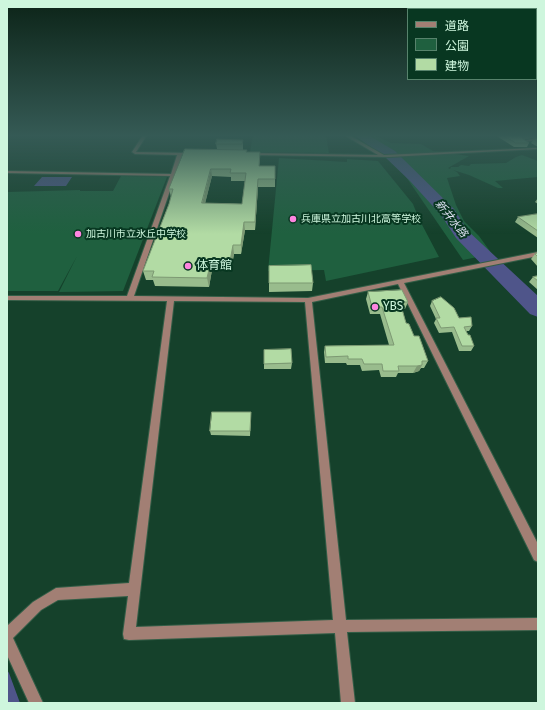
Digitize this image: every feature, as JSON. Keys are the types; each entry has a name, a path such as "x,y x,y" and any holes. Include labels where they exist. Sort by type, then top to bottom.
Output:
{"street":[{"path":"130,298 176,168"},
{"path":"7,172 174,175"},
{"path":"7,298 308,300 538,254"},
{"path":"400,281 538,556"},
{"path":"171,299 129,634 340,626 538,624"},
{"path":"308,300 348,703"},
{"path":"7,635 37,606 56,594 134,589"},
{"path":"7,640 36,703"}],"green space":[{"path":"278,168 384,168 413,204 419,219 439,257 326,281 324,270 268,271"},
{"path":"399,168 538,168 538,177 495,181 503,188 498,188 469,175 453,170 460,176 447,178 456,205 464,221 479,236 492,254 463,260"},
{"name":"加古川市立氷丘中学校","path":"121,176 167,177 123,291 59,292 77,256 58,291 7,291 8,192 80,190 113,191"}],"water":[{"path":"42,177 72,177 66,186 34,186"},
{"path":"7,670 9,673 20,703 7,703"}],"building":[{"path":"177,168 275,168 275,179 258,179 255,222 244,222 241,245 233,245 230,261 211,261 207,278 152,277 154,271 143,271 169,204 173,189 169,189","holes":["211,169 231,169 230,173 246,173 242,204 202,203"]},
{"path":"538,214 538,231 518,217"},
{"path":"311,265 313,283 269,283 269,266"},
{"path":"538,276 538,281 533,277"},
{"path":"402,290 408,302 400,302 406,323 409,324 414,336 419,336 428,361 422,361 422,365 417,366 398,366 399,371 383,371 382,364 364,364 362,359 348,359 348,356 326,357 325,346 394,345 382,307 372,307 368,292"},
{"path":"441,297 454,308 459,318 471,317 472,326 464,327 468,335 470,335 474,346 462,346 454,327 441,328 436,318 440,318 432,301"},
{"path":"291,349 292,363 264,364 264,350"},
{"path":"212,412 251,412 250,431 210,431"}],"waterway":[{"name":"新井水路","path":"405,168 448,212 462,234 538,309"}],"place":[{"name":"兵庫県立加古川北高等学校","path":"293,219"},
{"name":"加古川市立氷丘中学校","path":"78,234"},
{"name":"体育館","path":"188,266"},
{"name":"YBS","path":"375,307"}]}
